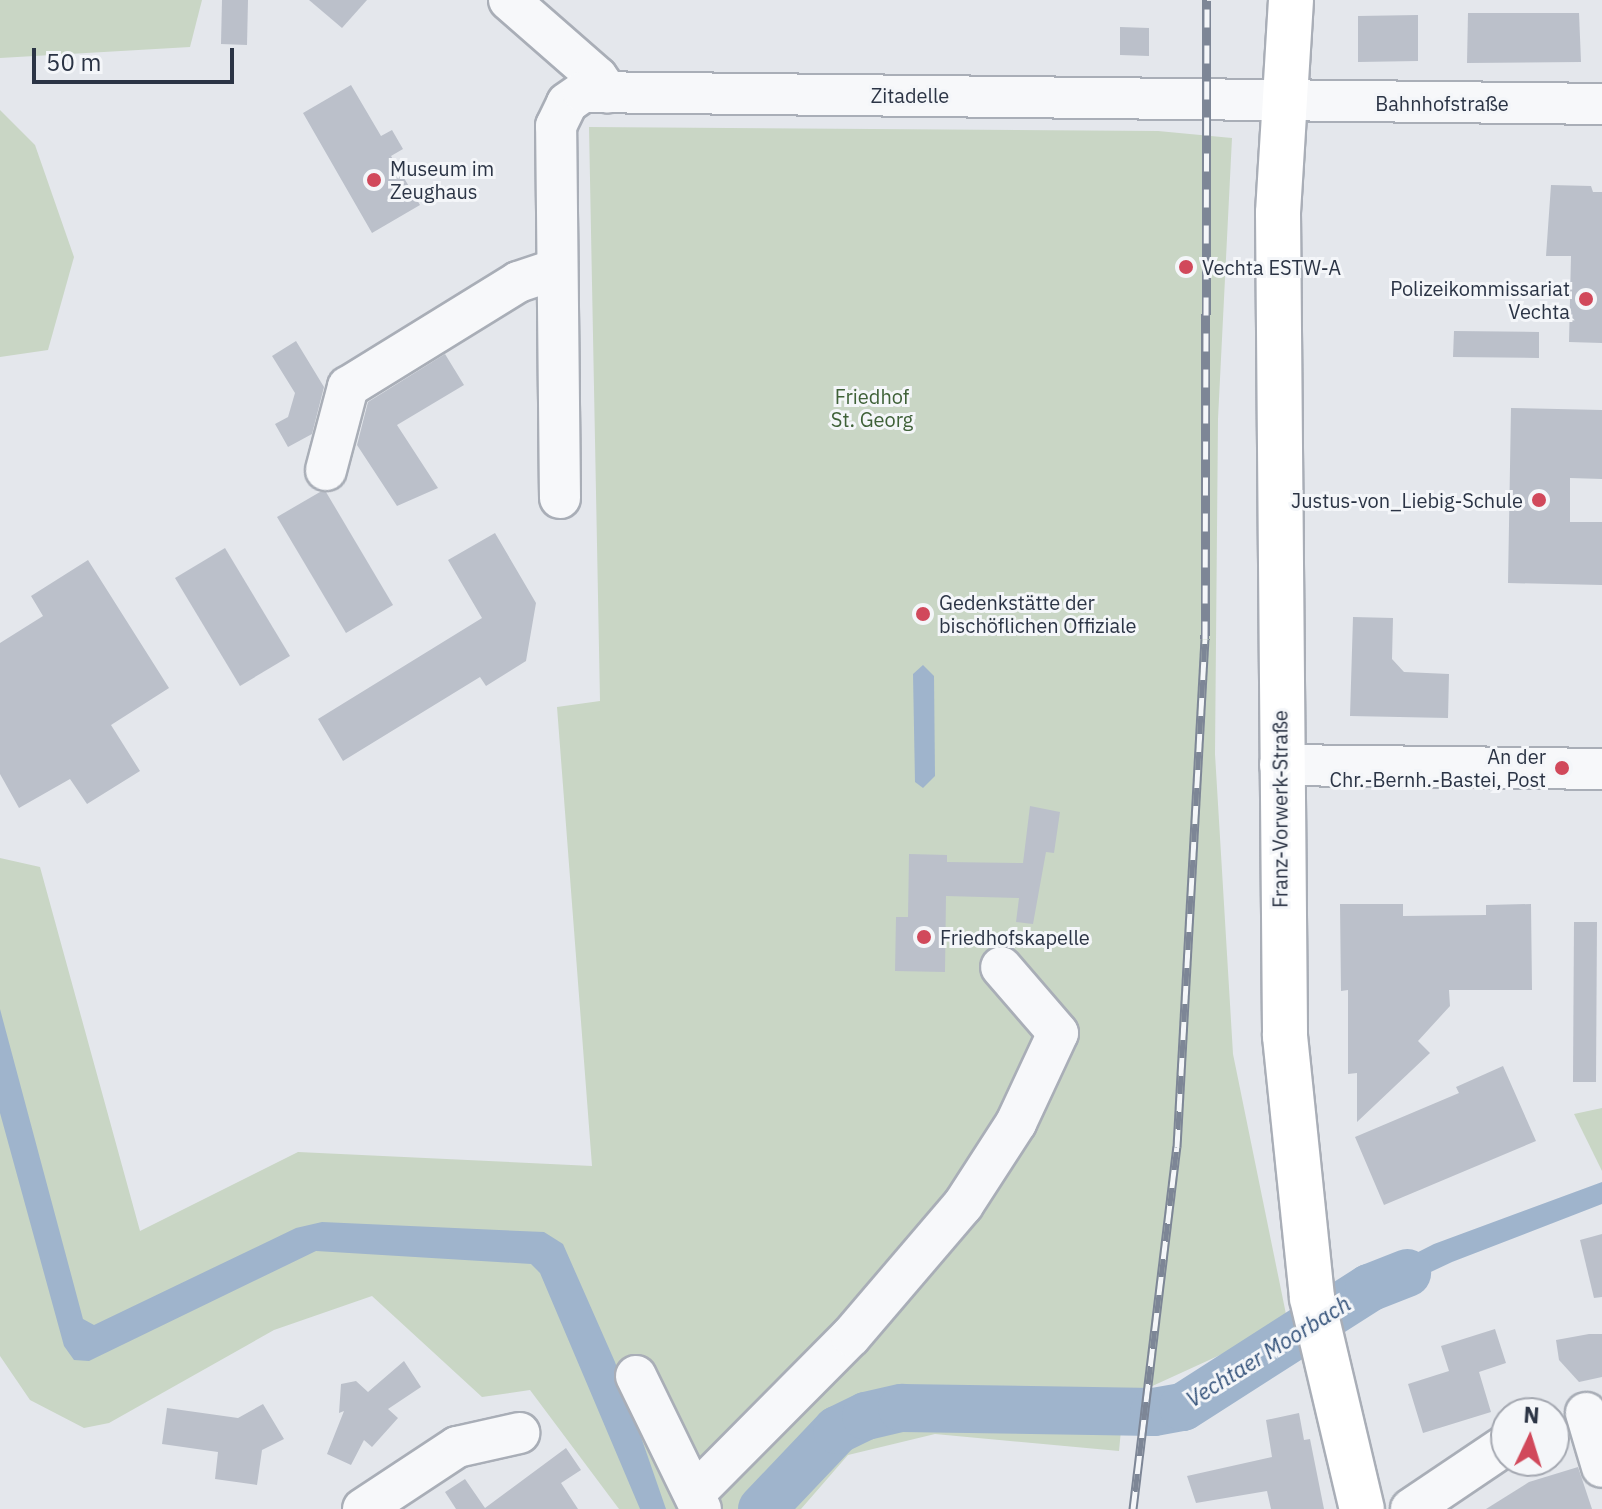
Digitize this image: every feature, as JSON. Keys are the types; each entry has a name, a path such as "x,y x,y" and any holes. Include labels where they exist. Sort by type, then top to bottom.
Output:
{"main road":[{"name":"Franz-Vorwerk-Straße","path":"1291,0 1282,101 1280,765 1290,1118 1312,1298 1362,1509"}],"street":[{"path":"509,0 597,77 608,93"},
{"name":"Zitadelle","path":"557,269 556,126 567,103 583,92 1282,101"},
{"name":"Bahnhofstraße","path":"1282,101 1602,104"},
{"path":"326,470 348,387 518,282 557,269 560,498"},
{"path":"1280,765 1602,769"},
{"path":"636,1376 698,1501 851,1336 963,1205 1016,1123 1058,1033 1001,967"},
{"path":"1581,1415 1602,1467"},
{"path":"363,1509 457,1447 519,1433"},
{"path":"1411,1509 1490,1456"}],"green space":[{"path":"0,0 202,0 190,47 0,58"},
{"path":"0,110 35,145 74,257 48,350 0,357"},
{"name":"Friedhof St. Georg","path":"589,127 1158,131 1232,138 1218,419 1215,754 1233,1054 1288,1324 1124,1399 1119,1451 935,1434 848,1455 801,1509 619,1509 530,1390 482,1397 372,1296 274,1330 109,1423 84,1428 30,1400 0,1356 0,858 40,867 140,1231 298,1152 592,1166 557,707 600,701"},
{"path":"1602,1108 1602,1171 1574,1114"}],"water":[{"path":"923,665 934,676 935,776 923,788 915,782 913,674"},
{"path":"0,1009 83,1319 94,1325 296,1228 322,1222 544,1232 563,1244 615,1362 666,1509 640,1509 540,1273 531,1264 316,1251 89,1361 74,1360 64,1346 0,1113"},
{"path":"1602,1182 1602,1204 1452,1262 1350,1310 1347,1288 1434,1244"}],"building":[{"path":"222,0 248,0 247,45 221,44"},
{"path":"309,0 367,0 342,28"},
{"path":"1468,13 1579,13 1581,62 1467,63"},
{"path":"1418,15 1418,61 1358,62 1358,16"},
{"path":"1120,27 1149,28 1149,56 1120,55"},
{"name":"Museum im Zeughaus","path":"351,85 381,136 392,130 403,149 391,156 420,205 372,233 303,113"},
{"name":"Polizeikommissariat Vechta","path":"1551,185 1591,186 1593,192 1602,192 1602,343 1569,342 1571,256 1546,256"},
{"path":"1454,331 1539,332 1539,358 1453,357"},
{"path":"296,341 324,387 312,434 288,447 275,424 288,417 295,393 272,356"},
{"path":"445,354 464,385 397,425 438,488 397,506 357,445 368,402"},
{"name":"Justus-von_Liebig-Schule","path":"1511,408 1602,410 1602,479 1570,478 1570,522 1602,522 1602,585 1508,583"},
{"path":"320,492 326,492 393,605 346,633 277,517"},
{"path":"495,533 536,603 526,661 486,686 480,677 343,761 318,719 482,618 448,560"},
{"path":"225,548 290,656 240,686 175,578"},
{"path":"88,560 169,688 111,725 140,771 87,804 70,779 19,808 0,774 0,643 43,616 31,596"},
{"path":"1353,617 1393,618 1392,659 1404,672 1449,674 1448,718 1350,716"},
{"path":"1030,806 1060,812 1054,853 1046,852 1033,924 1016,922 1019,898 946,896 945,972 895,971 896,917 908,917 909,854 947,855 947,862 1023,863"},
{"path":"1340,904 1403,904 1403,916 1486,915 1486,905 1531,904 1532,990 1449,990 1450,1006 1418,1041 1430,1053 1357,1122 1357,1073 1348,1074 1348,990 1341,991"},
{"path":"1574,922 1597,922 1596,1082 1573,1082"},
{"path":"1503,1066 1536,1141 1384,1205 1355,1137 1459,1093 1456,1087"},
{"path":"1602,1234 1602,1297 1594,1298 1580,1240"},
{"path":"1495,1329 1506,1363 1479,1372 1490,1412 1423,1433 1408,1384 1449,1371 1441,1346"},
{"path":"1602,1334 1602,1377 1579,1382 1559,1360 1556,1340"},
{"path":"404,1361 421,1387 388,1409 398,1418 372,1447 364,1440 351,1465 327,1454 344,1411 339,1413 341,1384 356,1381 368,1392"},
{"path":"263,1404 284,1439 262,1450 257,1485 215,1479 218,1452 162,1444 167,1408 238,1418"},
{"path":"1299,1413 1304,1440 1310,1439 1324,1509 1271,1509 1267,1491 1196,1503 1187,1476 1272,1457 1266,1420"},
{"path":"566,1448 581,1470 561,1483 578,1509 456,1509 445,1492 465,1479 485,1508"},
{"path":"1578,1467 1592,1509 1486,1509 1529,1482 1545,1477 1570,1477 1570,1469"}],"waterway":[{"name":"Vechtaer Moorbach","path":"762,1509 837,1430 866,1416 902,1408 1154,1412 1183,1407 1369,1288 1407,1273"}],"railway":[{"path":"1133,1509 1177,1147 1205,639 1207,0"}],"place":[{"name":"Museum im Zeughaus","path":"374,180"},
{"name":"Vechta ESTW-A","path":"1186,267"},
{"name":"Polizeikommissariat Vechta","path":"1586,299"},
{"name":"Justus-von_Liebig-Schule","path":"1539,500"},
{"name":"Gedenkstätte der bischöflichen Offiziale","path":"923,614"},
{"name":"An der Chr.-Bernh.-Bastei, Post","path":"1562,768"},
{"name":"Friedhofskapelle","path":"924,937"}]}
